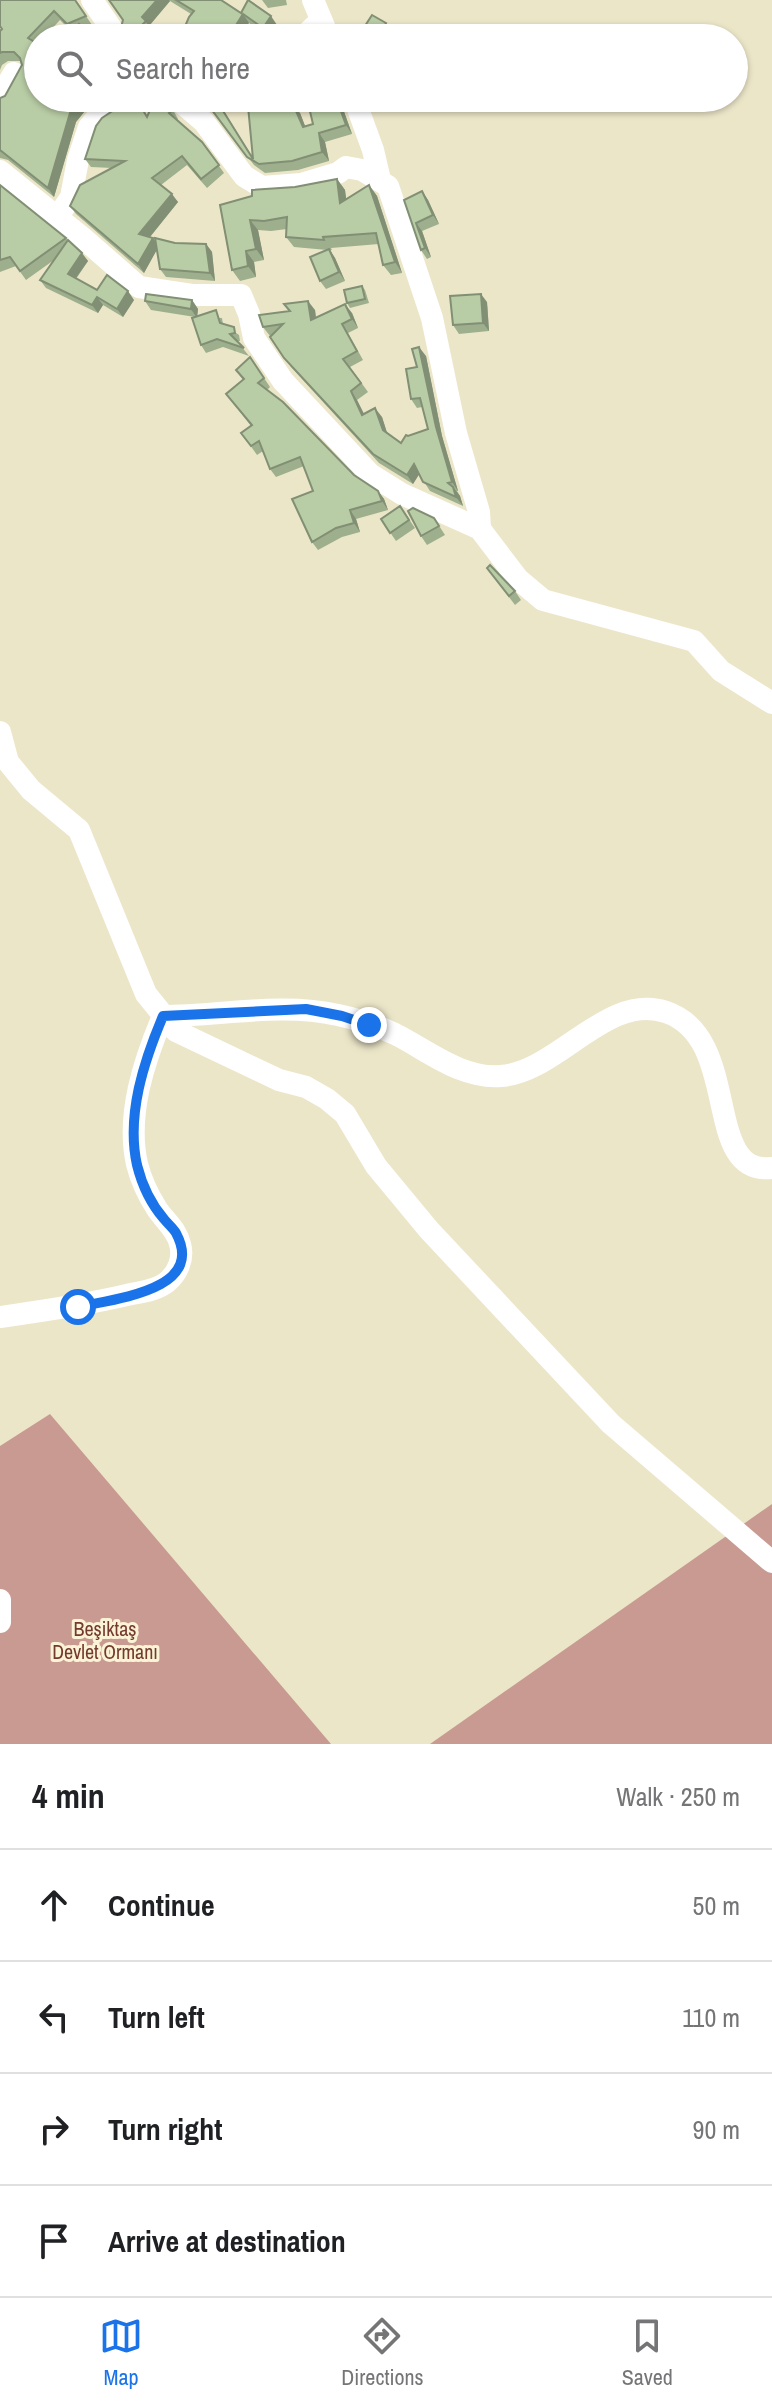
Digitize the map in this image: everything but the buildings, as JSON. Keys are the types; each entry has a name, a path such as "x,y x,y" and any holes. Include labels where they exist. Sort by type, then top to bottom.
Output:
{"street":[{"path":"92,0 108,24"},
{"path":"0,97 14,73"},
{"path":"57,218 71,197 78,160 89,127 104,112"},
{"path":"198,112 244,176 262,187 301,184 338,173 346,167 362,170 388,186 432,318 456,433 479,512 480,529"},
{"path":"359,112 380,180"},
{"path":"0,171 139,287 192,295 241,295 254,338 283,381 370,474 402,494 480,529 518,579 543,600 694,641 721,671 772,703"},
{"path":"0,732 8,762 31,790 79,830 146,994 176,1031 279,1080 306,1087 345,1114 376,1166 429,1230 611,1424 772,1562"},
{"path":"163,1016 306,1009 342,1016 390,1032 463,1070 498,1076 509,1075 543,1060 623,1013 656,1010 678,1018 703,1045 717,1075 734,1151 752,1166 772,1168"},
{"path":"0,1317 78,1307 153,1290 167,1283 177,1270 180,1244 145,1187 137,1165 133,1133 148,1052 163,1016"},
{"path":"0,1600 0,1622"}],"green space":[{"name":"Beşiktaş Devlet Ormanı","path":"50,1414 331,1744 0,1744 0,1446"},
{"path":"772,1504 772,1744 430,1744"}],"route":[{"path":"78,1307 160,1287 172,1277 180,1262 177,1235 156,1209 142,1180 133,1133 148,1052 163,1016 306,1009 369,1025"}]}
